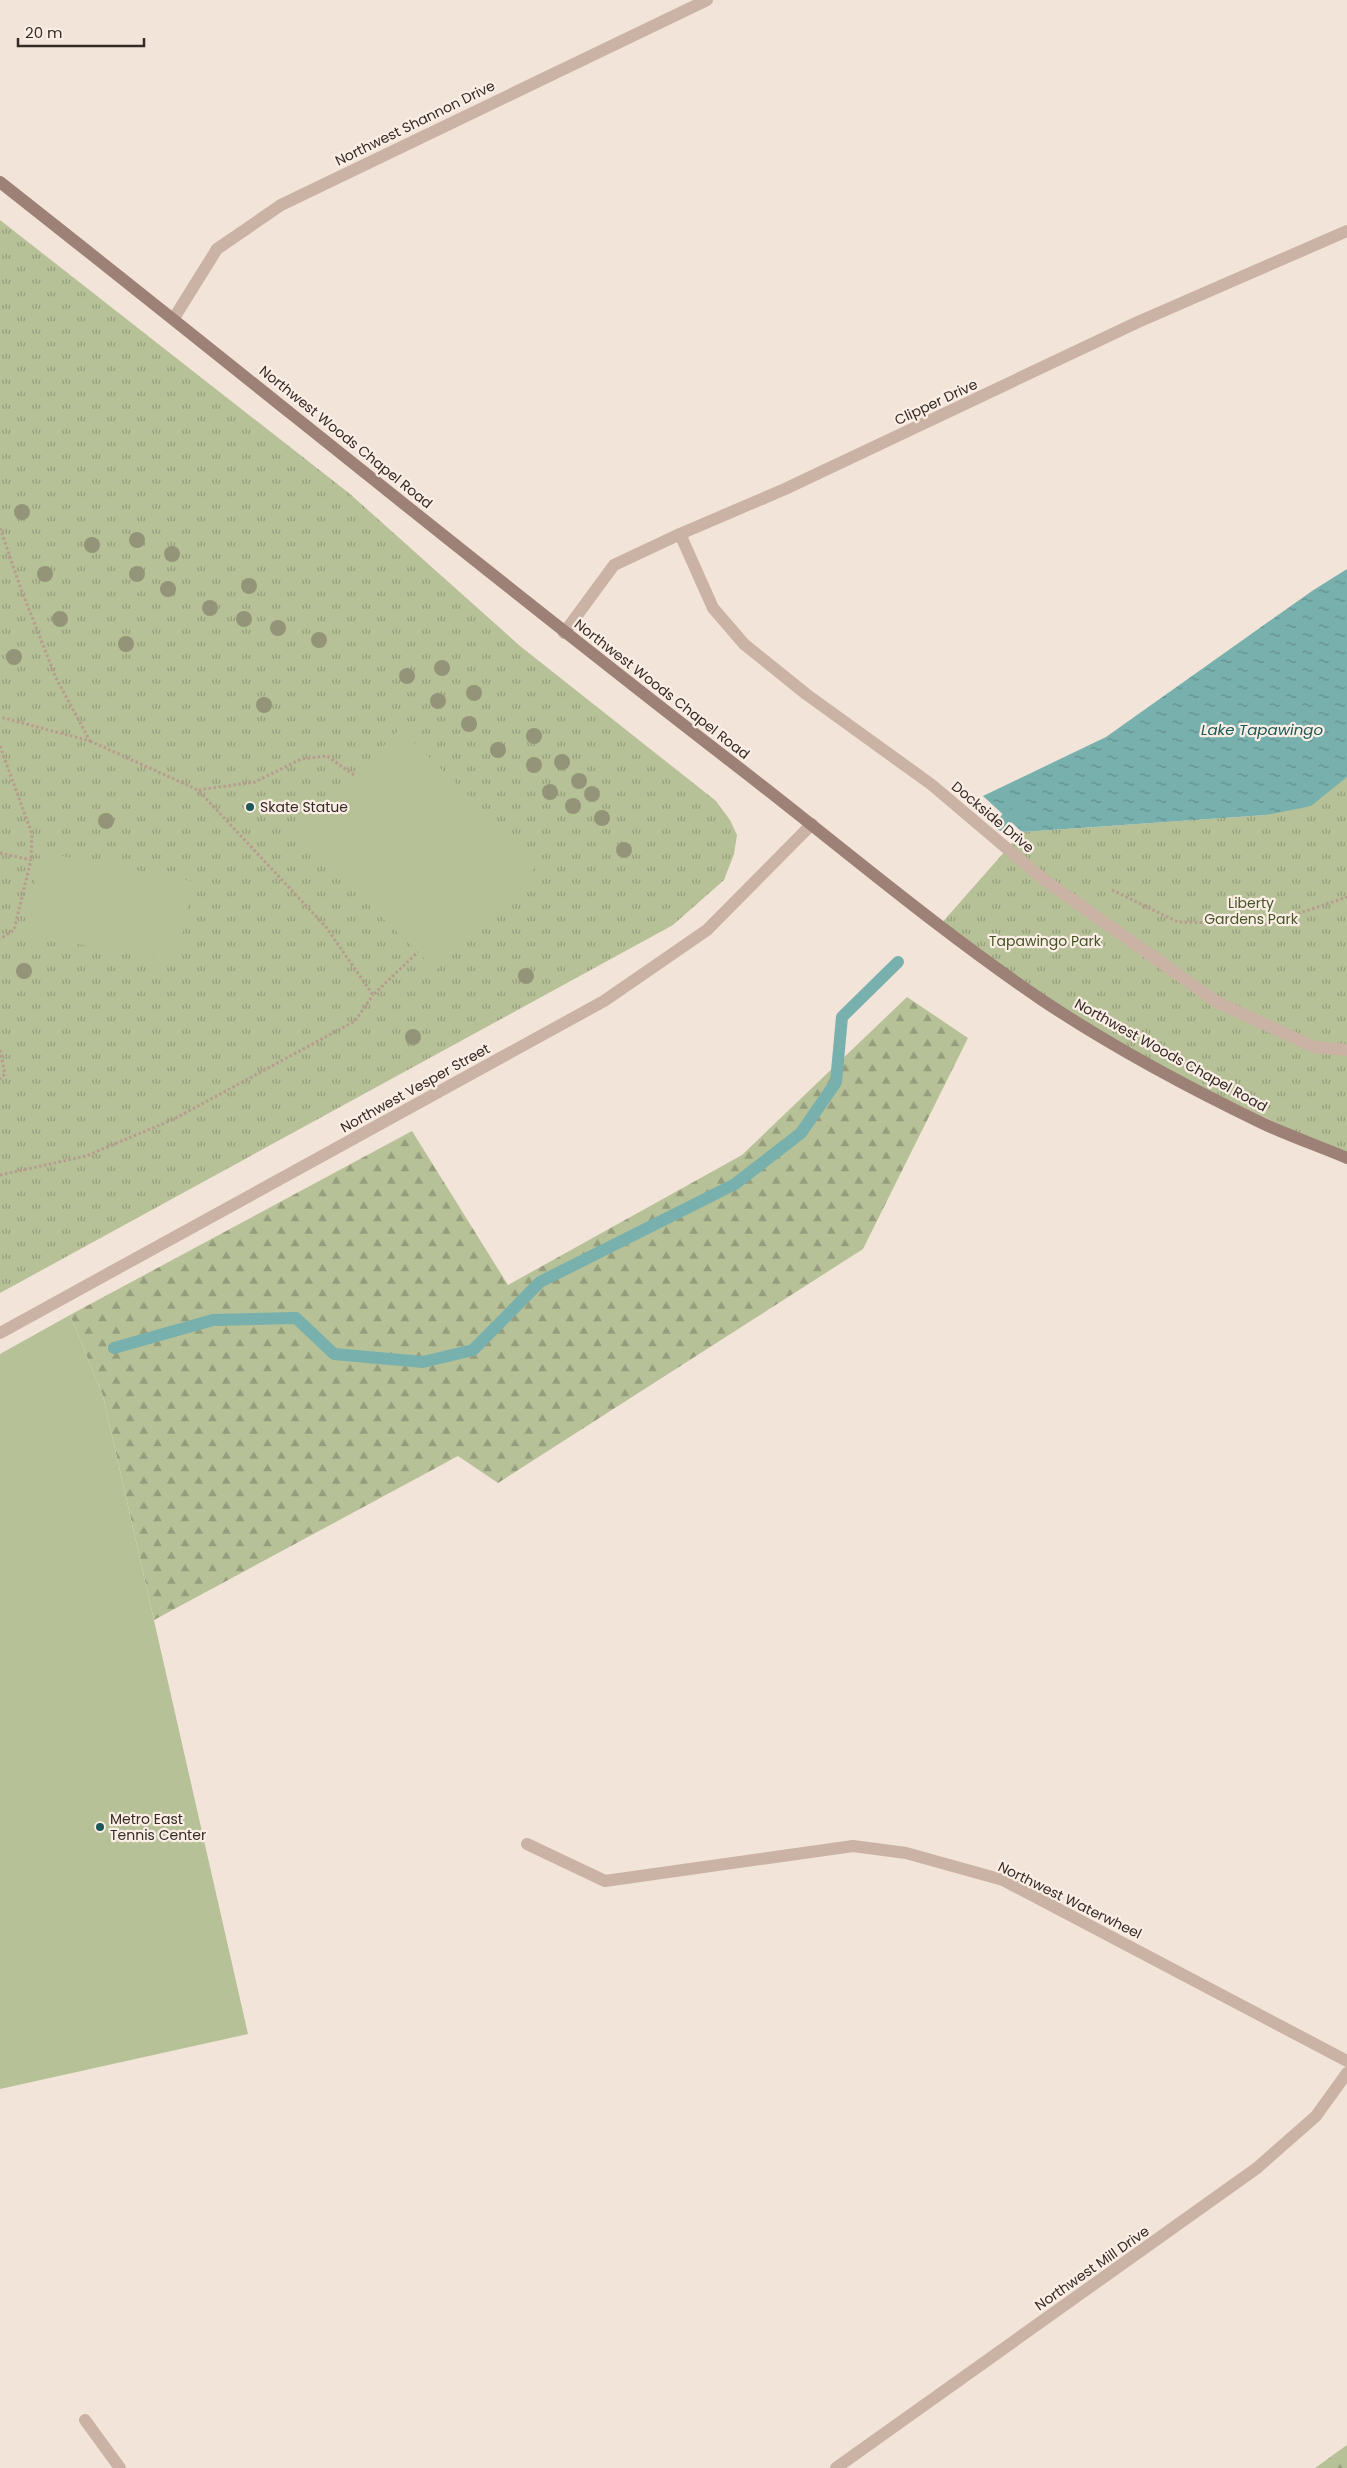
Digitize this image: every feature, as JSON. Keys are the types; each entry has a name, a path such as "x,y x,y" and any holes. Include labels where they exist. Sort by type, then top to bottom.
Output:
{"main road":[{"name":"Northwest Woods Chapel Road","path":"0,182 174,318 564,633 812,824 939,926 1044,1001 1139,1058 1256,1120 1347,1158"}],"street":[{"name":"Northwest Shannon Drive","path":"174,318 217,249 281,205 707,0"},
{"name":"Clipper Drive","path":"564,633 614,565 680,534 786,489 1138,322 1347,231"},
{"name":"Dockside Drive","path":"680,534 713,608 744,644 806,694 932,785 1043,879 1217,1002 1314,1047 1347,1050"},
{"name":"Northwest Vesper Street","path":"0,1333 604,1001 707,930 812,824"},
{"name":"Northwest Waterwheel","path":"527,1844 605,1881 853,1846 906,1854 950,1864 1003,1880 1347,2061"},
{"name":"Northwest Mill Drive","path":"836,2468 1257,2168 1316,2116 1347,2073"},
{"path":"85,2420 120,2468"}],"path":[{"path":"0,528 21,589 56,678 90,741"},
{"path":"0,717 90,741 198,790 326,927 374,995"},
{"path":"0,746 32,834 31,860 14,930 0,940"},
{"path":"198,790 256,782 301,759 327,756 354,775"},
{"path":"0,853 31,860"},
{"path":"1110,889 1178,922 1268,924 1347,897"},
{"path":"0,1175 86,1156 174,1119 354,1021 374,995 418,952"},
{"path":"0,1050 5,1074 0,1080"}],"green space":[{"path":"0,220 350,494 520,646 716,801 730,820 737,835 734,854 724,880 673,925 0,1293"},
{"path":"400,729 539,864 436,970 297,834"},
{"path":"1347,777 1347,1156 1139,1058 939,926 1022,832 1266,815"},
{"path":"41,852 192,881 177,963 25,934"},
{"path":"907,997 968,1038 863,1249 498,1483 458,1456 154,1620 103,1396 70,1315 412,1131 508,1285 742,1155"},
{"name":"Metro East Tennis Center","path":"70,1315 103,1396 248,2034 0,2089 0,1354"},
{"path":"1347,2445 1347,2468 1315,2468"}],"water":[{"name":"Lake Tapawingo","path":"1347,569 1347,777 1311,806 1266,815 1022,832 983,796 1106,737 1312,591"}],"waterway":[{"path":"1002,825 1007,818 1021,811"},
{"path":"114,1348 213,1320 296,1318 334,1354 423,1362 473,1350 540,1282 735,1184 801,1133 836,1082 842,1017 898,962"}],"place":[{"name":"Skate Statue","path":"250,807"},
{"name":"Metro East Tennis Center","path":"100,1827"}],"park label":[{"name":"Liberty Gardens Park","path":"1251,912"},
{"name":"Tapawingo Park","path":"1045,941"}]}
